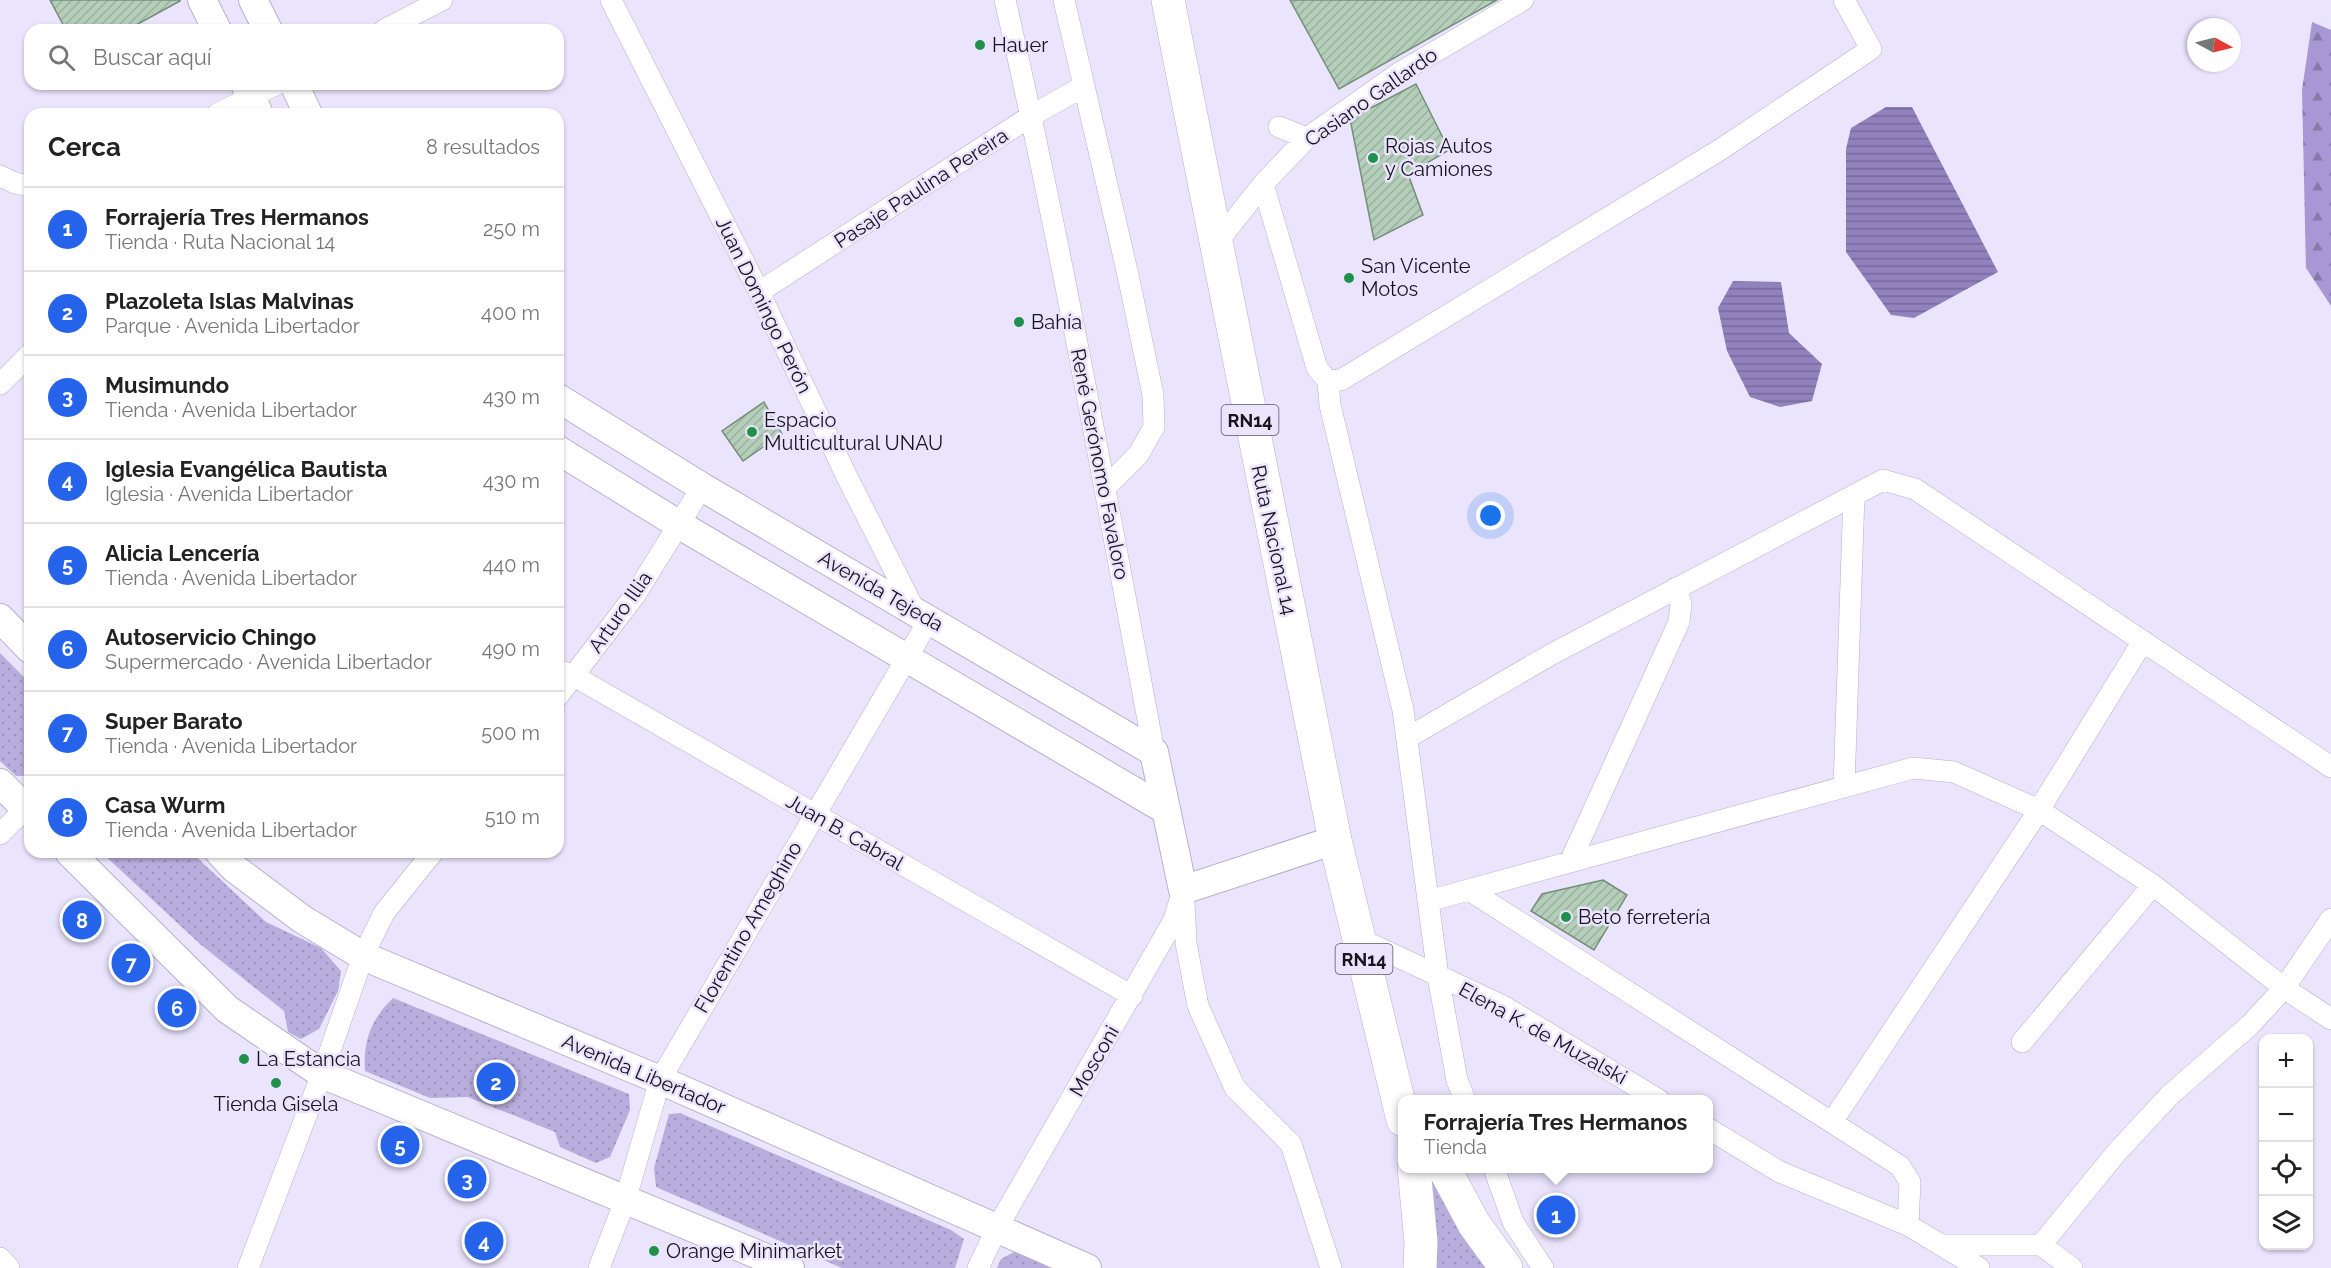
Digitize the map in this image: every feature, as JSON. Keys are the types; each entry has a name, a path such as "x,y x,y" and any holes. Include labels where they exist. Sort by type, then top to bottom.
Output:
{"highway":[{"name":"Ruta Nacional 14","path":"1168,0 1335,840 1400,1088"},
{"path":"1414,1173 1421,1242 1420,1268"},
{"path":"1447,1173 1474,1224 1506,1268"}],"main road":[{"path":"202,0 214,24"},
{"path":"252,0 265,24"},
{"path":"297,90 305,108"},
{"name":"Avenida Tejeda","path":"564,402 702,487 1154,752"},
{"path":"564,454 678,524 1166,810"},
{"path":"0,618 24,643"},
{"path":"1154,752 1183,890 1335,840"},
{"path":"0,783 24,805"},
{"path":"75,858 227,1009 322,1074 790,1268"},
{"name":"Avenida Libertador","path":"225,858 302,919 363,956 660,1080 1087,1268"}],"street":[{"path":"396,24 442,0"},
{"name":"Juan Domingo Perón","path":"611,0 759,292 848,477 922,615"},
{"name":"René Gerónomo Favaloro","path":"1005,0 1032,116 1154,752"},
{"path":"1065,0 1153,395 1154,427 1138,455 1105,488"},
{"name":"Casiano Gallardo","path":"1215,245 1263,184 1307,138 1399,73 1523,0"},
{"path":"1328,381 1341,380 1708,157 1871,49 1845,0"},
{"name":"Pasaje Paulina Pereira","path":"759,292 1032,116 1084,86"},
{"path":"230,108 266,90"},
{"path":"1279,127 1307,138"},
{"path":"0,176 24,185"},
{"path":"1263,184 1317,368 1328,381 1330,405 1403,710 1438,976 1456,1080 1463,1095"},
{"path":"0,384 24,360"},
{"path":"1407,738 1552,654 1883,480 1915,489 2331,767"},
{"name":"Arturo Illia","path":"566,673 635,595 702,487"},
{"path":"1844,787 1854,495"},
{"path":"1570,862 1679,621 1682,604 1676,588"},
{"name":"Florentino Ameghino","path":"599,1268 625,1201 660,1080 813,814 907,659 922,615"},
{"path":"1832,1122 2039,810 2143,641"},
{"name":"Juan B. Cabral","path":"566,673 1132,996"},
{"path":"1428,901 1913,768 1954,772 2039,810 2153,885 2284,988 2331,1019"},
{"path":"0,834 24,813"},
{"path":"248,1268 322,1074 363,956 384,913 428,858"},
{"path":"2022,1042 2153,885"},
{"path":"1183,890 1186,943 1198,1006 1235,1088 1291,1144 1331,1268"},
{"name":"Mosconi","path":"978,1268 997,1228 1174,920 1183,890"},
{"path":"1469,890 1900,1166 1910,1182 1908,1224"},
{"path":"2041,1245 2117,1152 2170,1095 2250,1025 2284,988 2331,919"},
{"name":"Elena K. de Muzalski","path":"1360,939 1503,1006 1651,1095"},
{"path":"1713,1131 1780,1172 1908,1224 1979,1268"},
{"path":"1496,1173 1513,1222 1543,1268"},
{"path":"1944,1245 2041,1245 2072,1268"},
{"path":"0,1258 9,1268"}],"shaded area":[{"path":"1886,107 1912,107 1998,272 1914,318 1891,315 1846,252 1846,149 1851,128"},
{"path":"1733,281 1781,282 1789,333 1822,364 1812,401 1780,407 1750,397 1727,351 1718,308"},
{"path":"0,653 24,677 24,776 16,776 0,761"},
{"path":"107,858 197,858 266,922 321,948 341,971 338,991 319,1029 301,1039 288,1032 284,1011 200,944"},
{"path":"393,998 629,1094 630,1110 610,1157 596,1163 560,1147 555,1132 468,1097 430,1098 365,1071 365,1050 370,1031 379,1014"},
{"path":"680,1113 951,1230 964,1239 955,1268 842,1268 656,1187 654,1168 669,1114"},
{"path":"1431,1173 1433,1173 1489,1268 1430,1268"},
{"path":"1016,1251 1063,1268 997,1268 1001,1259"}],"green space":[{"path":"2312,22 2331,30 2331,306 2306,268 2302,90"}],"building":[{"path":"50,0 180,0 138,24 63,24"},
{"path":"1290,0 1497,0 1339,89"},
{"path":"1416,84 1449,150 1408,174 1423,215 1374,240 1350,119"},
{"name":"Espacio Multicultural UNAU","path":"764,402 782,434 743,461 722,431"},
{"path":"1603,880 1627,895 1594,950 1531,911 1542,894"}],"place":[{"name":"Hauer","path":"980,45"},
{"name":"Rojas Autos y Camiones","path":"1373,158"},
{"name":"San Vicente Motos","path":"1349,278"},
{"name":"Bahía","path":"1019,322"},
{"name":"Espacio Multicultural UNAU","path":"752,432"},
{"name":"Beto ferretería","path":"1566,917"},
{"name":"Casa Wurm","path":"82,920"},
{"name":"Super Barato","path":"131,963"},
{"name":"Autoservicio Chingo","path":"177,1008"},
{"name":"La Estancia","path":"244,1059"},
{"name":"Plazoleta Islas Malvinas","path":"496,1082"},
{"name":"Tienda Gisela","path":"276,1083"},
{"name":"Alicia Lencería","path":"400,1145"},
{"name":"Musimundo","path":"467,1179"},
{"name":"Forrajería Tres Hermanos","path":"1556,1215"},
{"name":"Iglesia Evangélica Bautista","path":"484,1241"},
{"name":"Orange Minimarket","path":"654,1251"}]}
